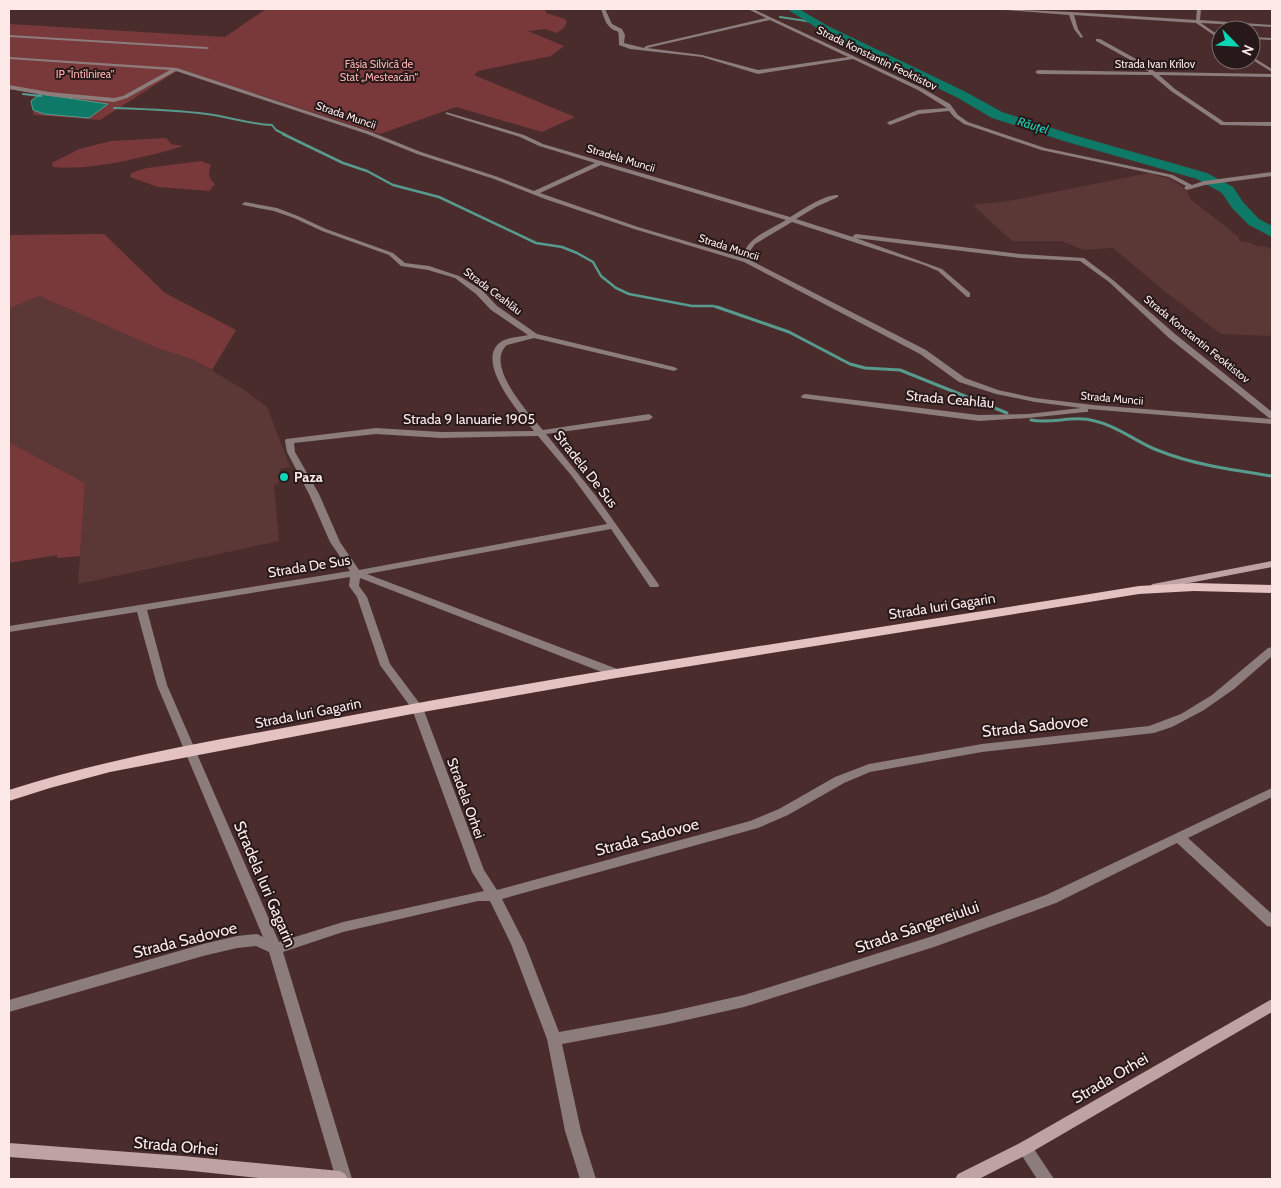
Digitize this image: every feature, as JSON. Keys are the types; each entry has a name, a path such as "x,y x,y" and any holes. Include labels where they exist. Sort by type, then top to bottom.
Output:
{"main road":[{"path":"1139,590 1194,587 1272,589"},
{"name":"Strada Iuri Gagarin","path":"9,796 48,783 110,767 417,708 616,673 1139,590"}],"street":[{"path":"603,9 610,25 620,30 623,35 621,44 702,56 758,72 851,58"},
{"name":"Strada Konstantin Feoktistov","path":"750,9 920,90 948,105 966,123 1026,144 1171,176 1189,188 1204,183 1272,174"},
{"path":"996,9 1272,26"},
{"path":"1197,21 1199,9"},
{"path":"1072,13 1076,29 1082,38"},
{"path":"640,48 769,19"},
{"path":"1197,21 1211,31"},
{"path":"9,36 207,48"},
{"path":"1098,40 1137,61 1173,90 1226,125 1272,124"},
{"name":"Strada Muncii","path":"9,58 175,69 361,131 636,228 746,261 897,338 939,361 962,380 978,387 1020,398 1093,407 1272,422"},
{"path":"1261,65 1272,73"},
{"path":"9,87 49,94 114,100 125,97 175,69"},
{"name":"Strada Ivan Krîlov","path":"1038,72 1153,74 1272,73"},
{"path":"890,123 918,112 950,109"},
{"name":"Stradela Muncii","path":"448,113 515,133 541,144 600,163 832,232 934,267 946,275 967,295"},
{"path":"535,193 600,163"},
{"path":"746,261 747,251 752,243 790,220 836,196"},
{"name":"Strada Ceahlău","path":"245,204 275,209 296,217 324,230 391,254 403,265 429,268 457,277 479,292 494,308 534,336 674,369"},
{"name":"Strada Konstantin Feoktistov","path":"832,232 1020,256 1072,257 1087,262 1172,336 1272,416"},
{"name":"Stradela De Sus","path":"534,336 505,343 498,351 497,364 506,388 539,433 584,486 654,585"},
{"name":"Strada Ceahlău","path":"804,396 979,418 1072,412 1093,407"},
{"name":"Strada 9 Ianuarie 1905","path":"288,441 376,432 440,435 539,433 649,417"},
{"name":"Stradela Orhei","path":"288,441 291,452 314,494 335,542 356,573 354,586 362,597 386,666 417,708 478,872 494,896 518,944 554,1039 573,1131 588,1179"},
{"name":"Strada De Sus","path":"9,629 356,573 613,526"},
{"name":"Strada Iuri Gagarin","path":"1139,590 1272,564"},
{"name":"Strada Iuri Gagarin","path":"356,573 616,673"},
{"name":"Stradela Iuri Gagarin","path":"141,608 162,685 275,949 344,1179"},
{"name":"Strada Sadovoe","path":"9,1006 203,950 237,942 257,940 275,949 344,927 478,896 494,896 755,824 792,808 840,779 869,768 982,748 1129,734 1167,725 1217,698 1272,650"},
{"name":"Strada Sângereiului","path":"554,1039 695,1013 823,978 1051,899 1272,792"},
{"path":"1179,838 1272,922"},
{"name":"Strada Orhei","path":"963,1179 1025,1148 1272,1005"},
{"path":"1025,1148 1046,1179"},
{"name":"Strada Orhei","path":"9,1150 340,1179"}],"shaded area":[{"path":"40,94 108,104 89,118 44,114 33,110 31,101"},
{"path":"1149,173 1170,179 1187,190 1190,199 1239,237 1239,241 1268,247 1272,250 1272,336 1221,334 1163,290 1113,248 1083,250 1062,241 1012,241 973,205 1008,201"},
{"path":"39,296 157,348 194,360 243,389 267,407 290,467 280,469 280,476 286,475 288,479 282,480 274,486 279,541 78,584 85,483 9,442 9,309"}],"green space":[{"name":"Fâșia Silvică de Stat „Mesteacăn“","path":"266,9 545,9 546,13 565,19 567,22 563,29 556,33 546,29 528,31 564,46 551,56 478,71 474,75 575,117 542,132 456,107 380,134 180,69 100,120 34,115 31,101 39,94 9,89 9,24 225,37"},
{"path":"166,138 171,144 183,146 136,159 101,165 67,168 53,167 52,163 79,149 111,141"},
{"path":"201,161 211,165 209,175 215,184 209,191 158,187 130,177 131,173 147,168"},
{"path":"104,234 165,293 236,330 212,370 194,360 157,348 39,296 9,309 9,235"},
{"path":"9,442 85,483 80,556 57,558 57,555 9,563"}],"waterway":[{"name":"Răuțel","path":"792,9 824,28 962,95 997,115 1072,139 1202,176 1228,190 1237,205 1254,222 1272,232"},
{"path":"780,17 813,22"},
{"path":"23,94 41,96"},
{"path":"114,108 207,114 272,125 276,130 286,135"},
{"path":"283,134 343,163 367,171 393,185 439,197 536,243 562,247 577,253 593,262 601,276 616,288 629,294 692,306 719,308"},
{"path":"719,308 789,332 850,364 865,368 900,370 1007,413"},
{"path":"1031,420 1087,419 1103,423 1149,447 1185,460 1272,476"}],"place":[{"name":"Paza","path":"284,477"}],"park label":[{"name":"IP \"Întîlnirea\"","path":"85,74"}]}
